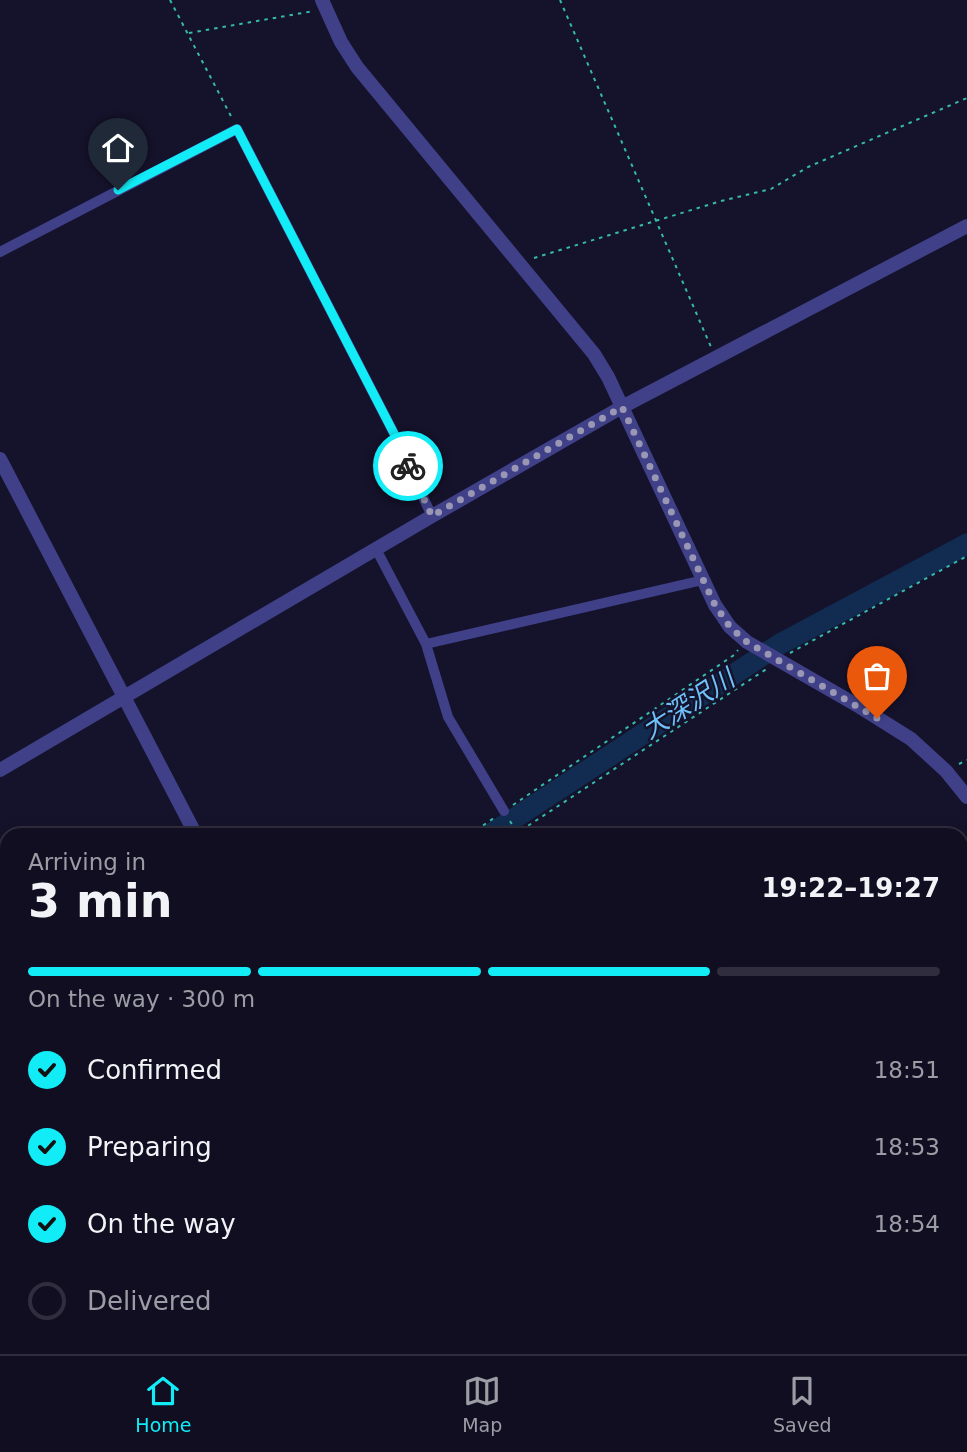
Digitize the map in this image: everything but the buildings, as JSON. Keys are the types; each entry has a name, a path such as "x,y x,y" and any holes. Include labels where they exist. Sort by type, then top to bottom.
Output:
{"street":[{"path":"323,4 341,42 357,67 594,354 608,377 715,605 730,627 745,640 860,706 911,739 946,771 967,797"},
{"path":"0,252 237,129 402,449 432,516"},
{"path":"0,770 622,407 967,226"},
{"path":"0,459 192,828"},
{"path":"376,549 426,644 448,717 504,811"},
{"path":"426,644 703,580"}],"path":[{"path":"170,0 237,129"},
{"path":"560,0 715,358"},
{"path":"188,34 323,4"},
{"path":"519,263 655,220 771,188 808,167 967,98"},
{"path":"526,828 795,649 967,556"},
{"path":"479,828 687,689 734,655 745,640"},
{"path":"504,811 514,828"}],"waterway":[{"name":"大深沢川","path":"500,828 780,644 967,544"}],"way so far":[{"path":"408,466 432,516 622,407 715,605 730,627 747,642 877,718"}],"route":[{"path":"118,190 237,129 402,449 408,466"}]}
